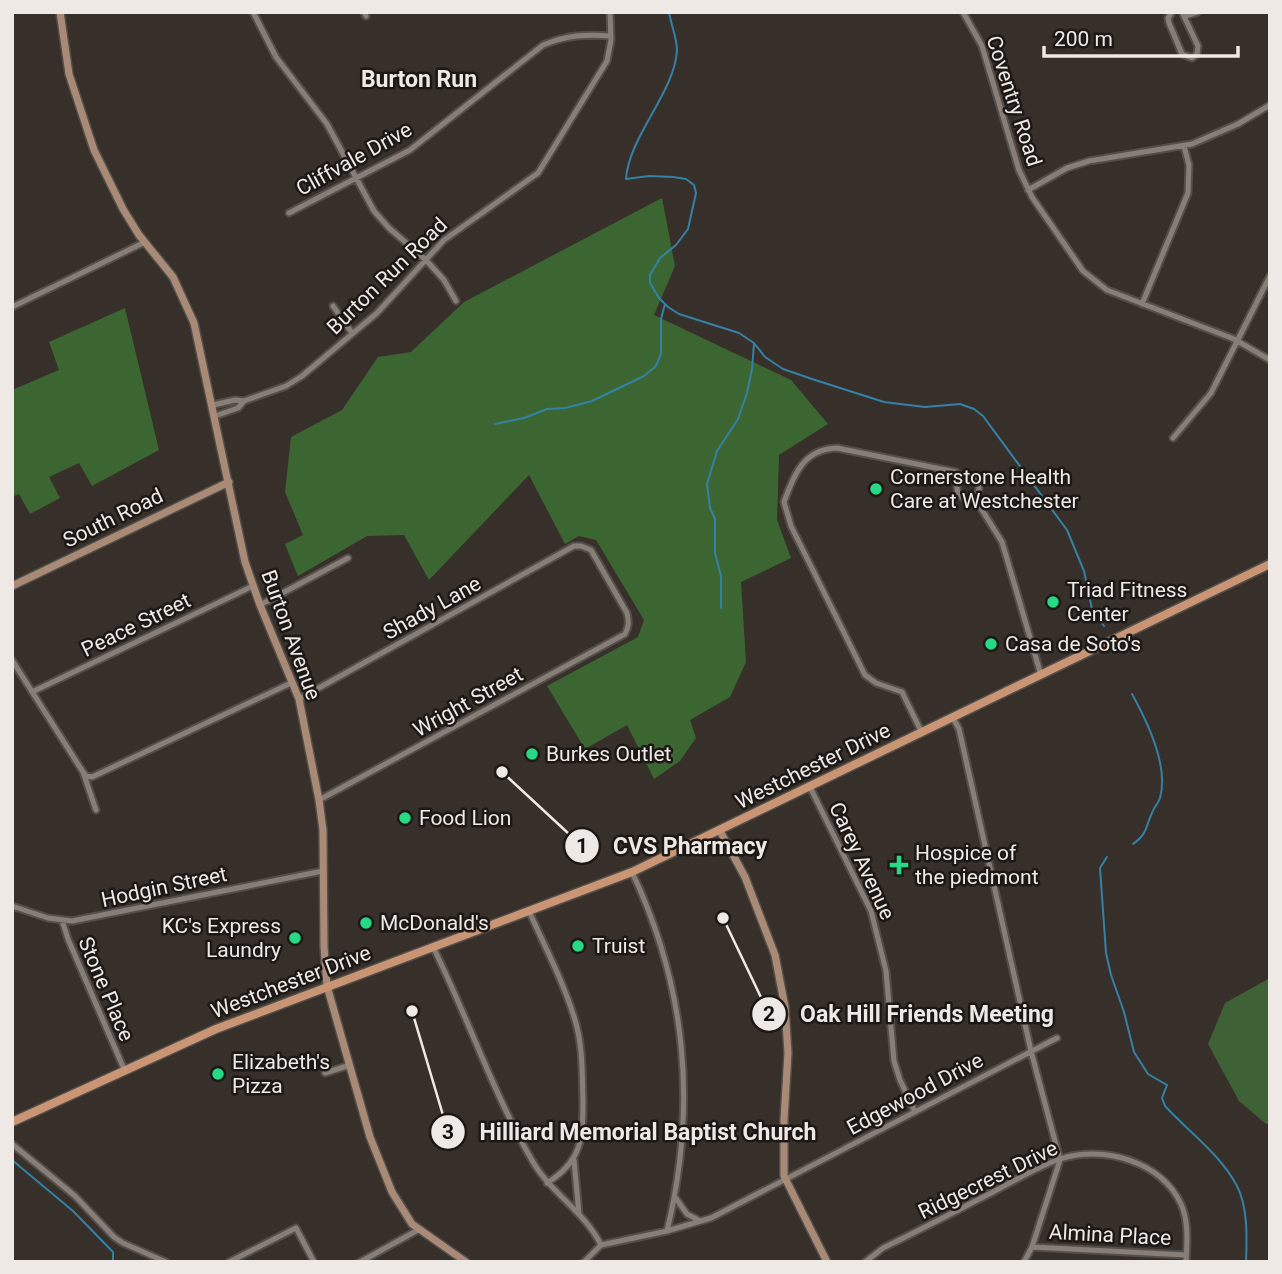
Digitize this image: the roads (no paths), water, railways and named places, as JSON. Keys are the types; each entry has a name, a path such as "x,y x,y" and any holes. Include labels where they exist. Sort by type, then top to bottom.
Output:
{"main road":[{"name":"Westchester Drive","path":"12,1122 216,1029 632,873 1270,564"}],"street":[{"name":"Burton Avenue","path":"60,12 69,74 87,132 122,209 168,269 188,305 196,328 245,562 299,699 323,830 327,986 370,1137 399,1207 418,1230 466,1262"},
{"path":"253,12 276,57 327,124 374,211 426,260 444,280 456,301"},
{"name":"Burton Run Road","path":"213,405 234,400 244,401 286,386 302,376 377,313 444,240 538,173 607,61 611,36 610,12"},
{"name":"Coventry Road","path":"963,12 982,46 1010,147 1028,190 1083,271 1107,290 1238,342 1270,360"},
{"path":"1172,12 1168,18 1169,23 1182,54 1192,58 1198,51 1184,14 1198,12"},
{"name":"Cliffvale Drive","path":"289,213 410,150 543,45 563,37 584,34 611,36"},
{"path":"1028,190 1067,169 1089,161 1184,146 1238,124 1270,106"},
{"path":"1142,304 1188,193 1189,165 1184,146"},
{"path":"12,307 145,242"},
{"path":"1173,438 1211,393 1270,276"},
{"path":"333,306 352,333"},
{"name":"Burton Run Road","path":"215,416 238,408 244,401"},
{"path":"922,733 902,692 876,683 865,675 792,526 784,502 806,460 825,448 938,468 956,472 964,478"},
{"path":"971,477 977,481 979,488 974,497 967,499 958,493 957,486 964,478 971,477"},
{"name":"South Road","path":"12,586 229,482"},
{"path":"974,497 1002,542 1041,675"},
{"name":"Shady Lane","path":"299,699 574,546 581,546"},
{"name":"Wright Street","path":"319,800 625,634 629,627 627,613 591,550 581,546"},
{"path":"260,605 348,558"},
{"name":"Peace Street","path":"32,692 253,586"},
{"path":"12,660 83,772 92,777 291,683"},
{"path":"953,718 959,729 1031,1051 1060,1160 1024,1262"},
{"path":"83,772 96,810"},
{"name":"Carey Avenue","path":"810,787 871,911 886,971 894,1061 915,1111"},
{"path":"720,831 745,877 775,955 785,1007 788,1053 783,1150 785,1179 827,1262"},
{"name":"Hodgin Street","path":"12,906 62,920 86,919 323,871"},
{"path":"632,873 662,948 675,996 681,1035 684,1130 667,1231"},
{"path":"529,911 564,990 580,1043 582,1131 574,1160 579,1214"},
{"name":"Stone Place","path":"62,920 124,1069"},
{"path":"433,947 510,1118 535,1165 547,1183 579,1214 601,1245 584,1262"},
{"name":"Edgewood Drive","path":"601,1245 667,1231 711,1218 1057,1038"},
{"path":"325,1073 350,1065"},
{"path":"12,1144 75,1196 114,1237 166,1262"},
{"name":"Ridgecrest Drive","path":"865,1262 883,1248 1060,1160 1083,1155 1110,1156 1140,1164 1158,1174 1168,1184 1182,1205 1187,1231 1186,1258"},
{"path":"547,1183 561,1174 574,1160"},
{"path":"674,1196 687,1214 700,1221"},
{"path":"229,1262 296,1228 314,1262"},
{"path":"360,1262 418,1230"},
{"name":"Almina Place","path":"1031,1247 1186,1258"}],"waterway":[{"path":"669,12 677,45 674,66 669,82 635,147 626,179 673,177 686,179 694,185 696,193 688,229 676,245 660,258 650,275 650,283 659,298 679,314 739,333 754,343 765,357 783,369 884,402 925,407 960,404 974,409 983,416 1067,530 1084,571 1092,609 1104,626"},
{"path":"495,424 524,418 547,409 565,408 592,401 644,376 656,366 661,354 661,319 665,304"},
{"path":"721,608 721,576 715,553 715,519 710,508 707,484 717,451 738,419 747,393 754,344"},
{"path":"1132,694 1155,744 1162,772 1160,798 1146,830 1133,844"},
{"path":"1107,857 1100,868 1106,953 1134,1052 1148,1074 1167,1085 1162,1098 1165,1106 1213,1153 1237,1186 1245,1213 1246,1262"},
{"path":"12,1160 73,1211 113,1252 113,1262"}],"place":[{"name":"Cornerstone Health Care at Westchester","path":"876,489"},
{"name":"Triad Fitness Center","path":"1053,602"},
{"name":"Casa de Soto's","path":"991,644"},
{"name":"Burkes Outlet","path":"532,754"},
{"name":"CVS Pharmacy","path":"502,772"},
{"name":"Food Lion","path":"405,818"},
{"name":"Hospice of the piedmont","path":"899,865"},
{"name":"Oak Hill Friends Meeting","path":"723,918"},
{"name":"McDonald's","path":"366,923"},
{"name":"KC's Express Laundry","path":"295,938"},
{"name":"Truist","path":"578,946"},
{"name":"Hilliard Memorial Baptist Church","path":"412,1011"},
{"name":"Elizabeth's Pizza","path":"218,1074"}],"district":[{"name":"Burton Run","path":"419,79"}]}
